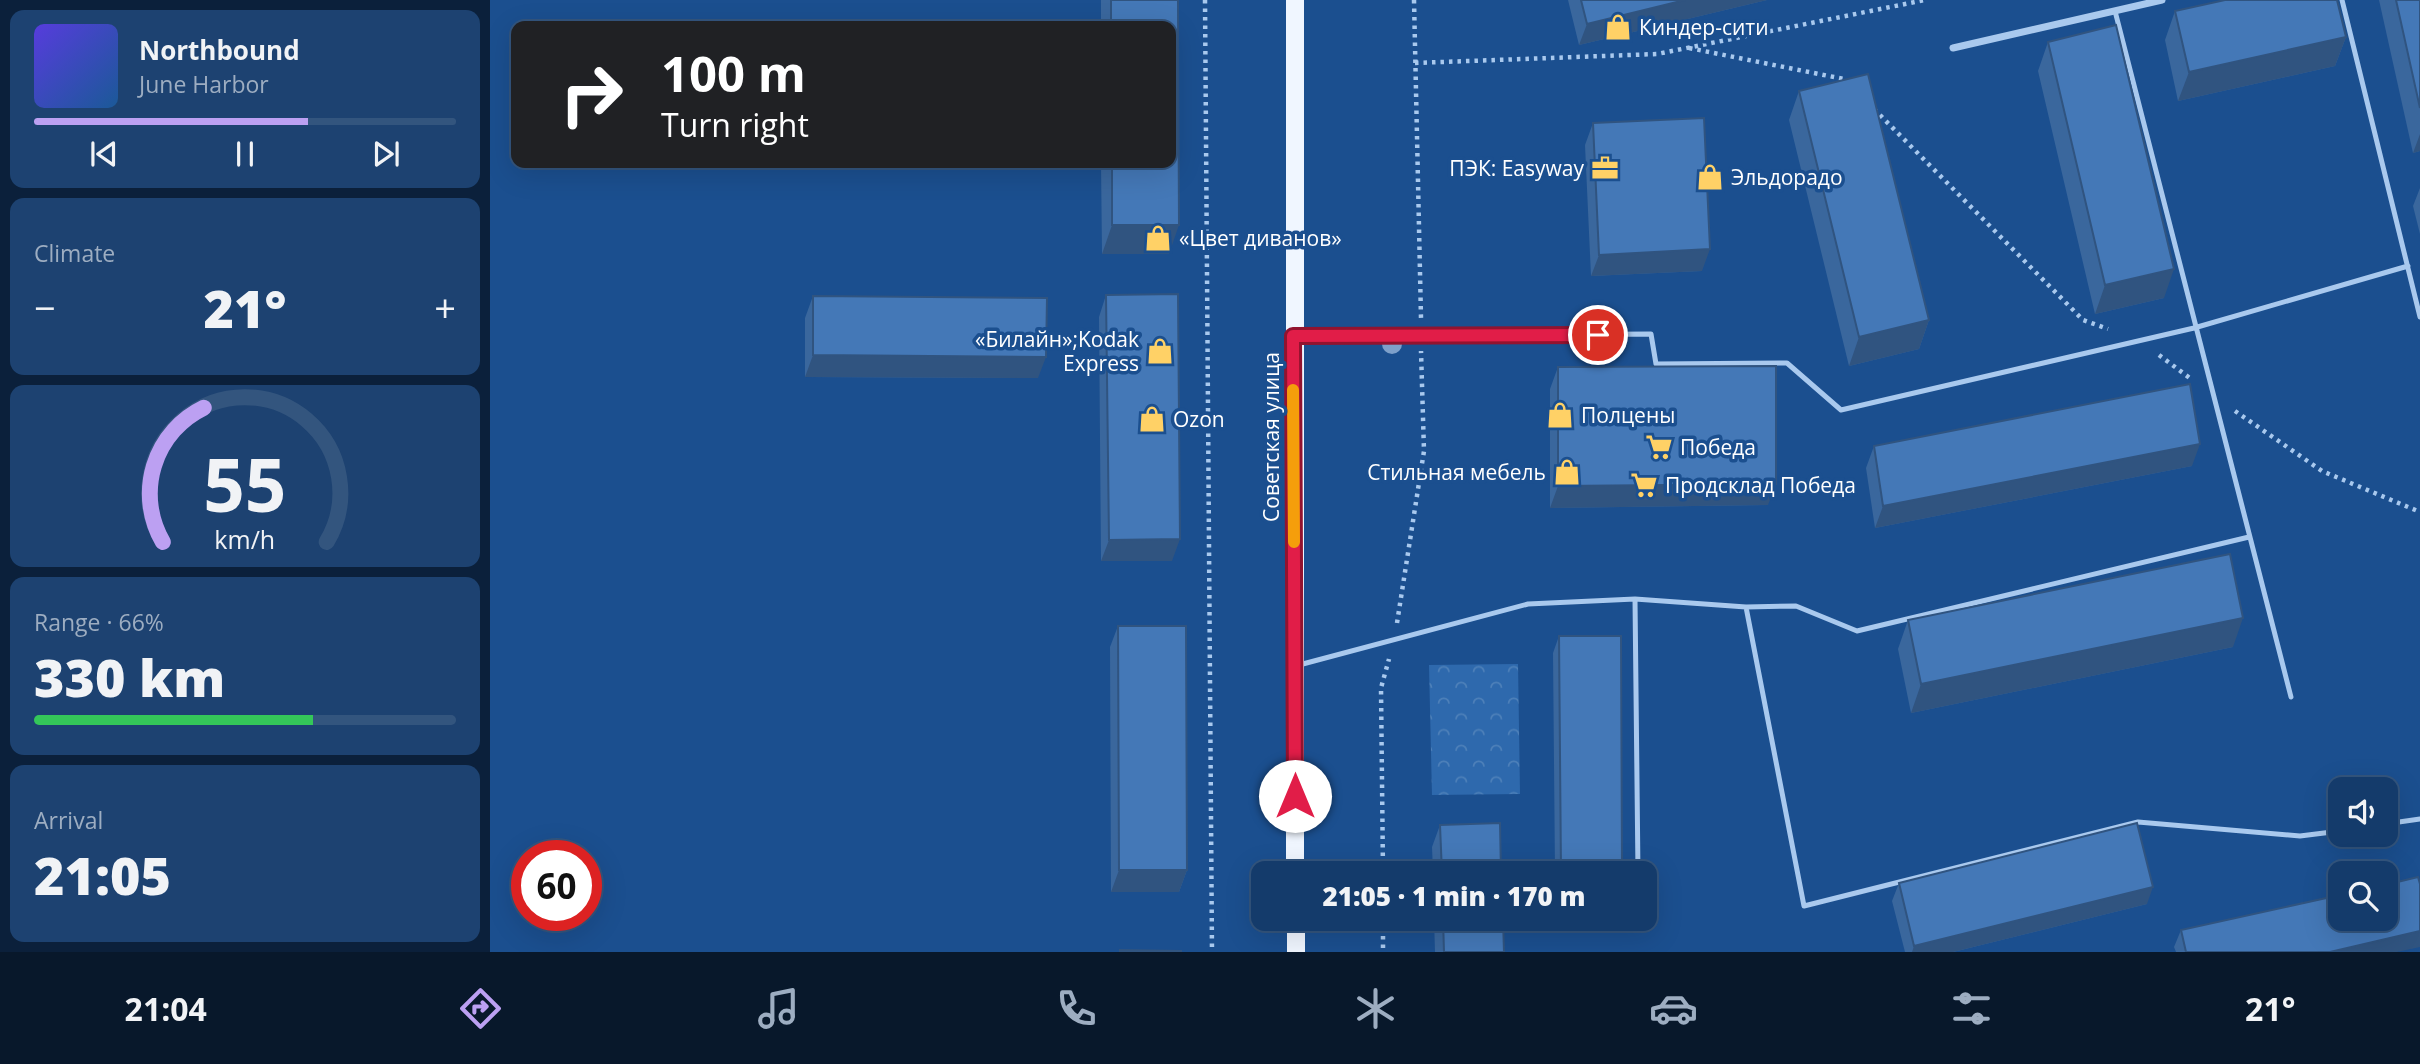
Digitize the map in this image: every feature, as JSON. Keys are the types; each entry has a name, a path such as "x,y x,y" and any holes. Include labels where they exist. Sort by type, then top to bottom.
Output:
{"main road":[{"name":"Советская улица","path":"1295,0 1293,336 1296,861"},
{"path":"1296,931 1296,952"}],"street":[{"path":"1953,48 2162,0"}],"lane":[{"path":"2342,0 2420,317"},
{"path":"2115,11 2194,328 2291,697"},
{"path":"1293,336 1651,334 1656,364 1787,363 1841,410 2194,328 2407,267"},
{"path":"1294,666 1528,604 1635,599 1746,607 1796,606 1857,631 2249,537"},
{"path":"1635,599 1638,861"},
{"path":"1746,607 1804,906 2138,822 2300,836 2328,832"},
{"path":"2398,822 2420,819"}],"path":[{"path":"1205,0 1212,952"},
{"path":"1383,861 1381,688 1394,639 1424,451 1414,0"},
{"path":"1415,63 1657,54 1925,0"},
{"path":"1689,48 1844,79 1853,89"},
{"path":"1872,108 2083,320 2140,340 2211,394 2322,471 2420,512"},
{"path":"1383,931 1383,952"}],"green space":[{"path":"1518,664 1520,794 1432,795 1429,665"}],"building":[{"path":"1111,0 1178,0 1179,225 1112,225 1112,168 1176,168 1176,21 1111,21"},
{"path":"1581,0 1685,0 1587,24"},
{"path":"2225,0 2337,0 2346,37 2189,72 2175,11"},
{"path":"2396,0 2420,0 2420,108"},
{"path":"2116,25 2174,269 2105,285 2048,42"},
{"path":"1868,74 1929,320 1859,337 1799,91"},
{"path":"1704,118 1710,249 1599,255 1593,123"},
{"path":"1178,294 1180,539 1109,540 1106,295"},
{"path":"813,296 1047,298 1046,357 813,355"},
{"name":"Победа","path":"1776,366 1776,484 1558,486 1558,367"},
{"path":"2190,384 2200,444 1883,506 1874,446"},
{"path":"2230,554 2243,618 1921,684 1908,620"},
{"path":"1118,626 1186,626 1187,870 1119,870"},
{"path":"1559,636 1621,636 1622,861 1561,861"},
{"path":"1500,823 1501,861 1442,861 1440,825"},
{"path":"2137,823 2153,887 1914,946 1899,883"},
{"path":"2418,877 2420,931 2330,952 2186,952 2181,930 2328,898 2328,931 2398,931 2398,882"},
{"path":"1443,931 1503,931 1504,952 1444,952"},
{"path":"1181,951 1181,952 1120,952"}],"slow traffic":[{"path":"1293,390 1294,542"}],"place":[{"name":"Киндер-сити","path":"1618,27"},
{"name":"ПЭК: Easyway","path":"1605,168"},
{"name":"Эльдорадо","path":"1710,177"},
{"name":"«Цвет диванов»","path":"1158,238"},
{"name":"«Билайн»;Kodak Express","path":"1160,351"},
{"name":"Полцены","path":"1560,415"},
{"name":"Ozon","path":"1152,419"},
{"name":"Победа","path":"1659,447"},
{"name":"Стильная мебель","path":"1567,472"},
{"name":"Продсклад Победа","path":"1644,485"}],"route":[{"path":"1295,796 1293,336 1598,335"}]}
